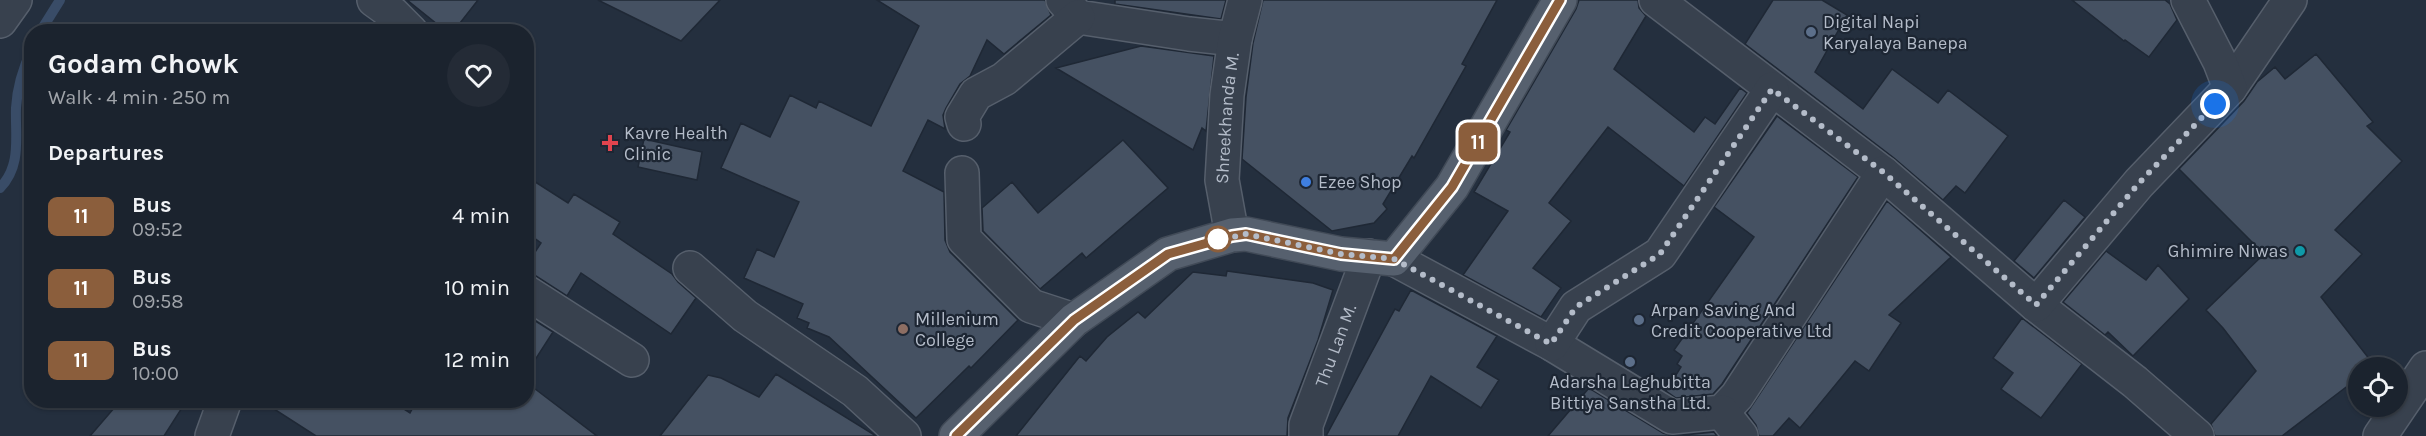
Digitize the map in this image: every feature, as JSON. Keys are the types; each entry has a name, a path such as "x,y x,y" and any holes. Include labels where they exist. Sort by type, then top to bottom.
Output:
{"main road":[{"path":"956,436 1074,320 1168,254 1246,234 1341,254 1382,258 1452,187 1560,0"}],"street":[{"path":"0,21 15,0"},
{"path":"374,0 403,24"},
{"name":"Shreekhanda M.","path":"1232,236 1222,180 1227,95 1235,39 1245,0"},
{"path":"1656,0 1883,172 2036,305 2135,382 2197,436"},
{"path":"2188,0 2220,62 2230,88"},
{"path":"2036,305 2139,183 2230,88 2290,0"},
{"path":"964,124 962,117 976,94 1004,79 1084,10 1235,39"},
{"path":"1551,344 1576,307 1660,254 1772,89"},
{"path":"962,172 964,239 1031,306 1074,320"},
{"path":"1382,258 1551,344 1663,426 1732,424 1737,396 1883,172"},
{"name":"Thu Lan M.","path":"1306,436 1309,416 1382,258"},
{"path":"690,268 745,316 855,390 904,436"},
{"path":"534,297 632,360"},
{"path":"2380,436 2426,368"},
{"path":"212,436 222,408"}],"building":[{"path":"407,0 478,0 459,24 437,24"},
{"path":"598,0 720,0 681,41"},
{"path":"877,0 1045,0 1051,15 1004,54 987,40 970,76 960,84 946,108 943,115 945,129 928,120 903,171 944,192 945,240 950,252 1018,320 971,368 969,366 916,418 829,337 807,328 809,323 797,318 803,304 744,278 757,249 774,257 799,202 721,168 741,123 770,137 790,95 816,108 819,101 871,126 919,26"},
{"path":"1115,0 1226,0 1221,19 1115,4"},
{"path":"1263,0 1497,0 1462,64 1466,66 1414,158 1412,156 1383,204 1387,209 1374,223 1332,231 1242,159 1246,97 1253,43"},
{"path":"1579,0 1638,0 1639,8 1646,16 1614,69 1694,132 1705,117 1715,124 1740,88 1747,93 1684,186 1608,127 1549,203 1571,221 1533,268 1561,288 1541,317 1463,275 1508,211 1474,192 1510,132 1506,130"},
{"path":"1773,0 1822,0 1847,15 1815,72 1863,109 1892,69 1938,103 1948,90 2008,136 1965,193 1956,186 1943,200 1894,158 1745,44"},
{"path":"2072,0 2165,0 2170,4 2177,20 2149,57 2124,41"},
{"path":"1141,46 1214,56 1206,131 1202,128 1193,150 1056,68"},
{"path":"2316,54 2373,122 2367,126 2402,161 2335,230 2362,254 2321,297 2368,357 2348,357 2348,386 2282,436 2215,436 2211,424 2256,371 2206,310 2264,254 2179,169 2244,101 2257,82 2275,67 2285,79"},
{"path":"1777,116 1858,177 1722,384 1713,394 1676,398 1666,391 1681,367 1677,364 1682,356 1674,350 1754,237 1714,207"},
{"path":"644,139 702,152 697,180 638,167"},
{"path":"1123,140 1168,188 1086,258 1082,253 1040,289 983,231 982,208 1012,182 1038,213"},
{"path":"534,181 568,203 574,194 620,222 613,234 672,274 696,298 671,334 581,273 567,296 534,275 534,254 541,243 534,238"},
{"path":"2064,200 2085,217 2034,278 2014,261"},
{"path":"1887,201 1951,257 1889,315 1901,323 1869,371 1855,361 1800,428 1789,418 1773,436 1759,436 1756,425 1747,413"},
{"path":"2106,251 2146,280 2158,265 2189,299 2133,356 2108,332 2105,335 2063,302"},
{"path":"1227,271 1313,283 1333,290 1318,340 1288,418 1287,436 1016,436 1080,356 1086,361 1107,337 1138,312 1145,318 1193,272 1226,276"},
{"path":"1411,290 1497,336 1477,367 1499,380 1481,408 1431,376 1398,436 1326,436 1395,309 1399,311"},
{"path":"2022,318 2082,364 2041,418 2001,389 2013,373 1993,358"},
{"path":"534,320 553,332 534,362"},
{"path":"776,374 876,436 660,436 708,375 721,378 759,397"},
{"path":"534,388 597,436 316,436 272,408 402,408 410,413 413,408 534,408"},
{"path":"1589,388 1663,433 1674,436 1548,436"},
{"path":"114,408 182,408 164,436 90,436"},
{"path":"1714,432 1717,436 1674,436"}],"waterway":[{"path":"45,24 60,0"},
{"path":"0,188 12,170 16,150 16,108 24,70"}],"bus line":[{"name":"11","path":"956,436 1074,320 1168,254 1246,234 1341,254 1394,259 1452,187 1560,0"}],"place":[{"name":"Digital Napi Karyalaya Banepa","path":"1811,32"},
{"name":"Kavre Health Clinic","path":"610,143"},
{"name":"Ezee Shop","path":"1306,182"},
{"name":"Ghimire Niwas","path":"2300,251"},
{"name":"Arpan Saving And Credit Cooperative Ltd","path":"1639,320"},
{"name":"Millenium College","path":"903,329"},
{"name":"Adarsha Laghubitta Bittiya Sanstha Ltd.","path":"1630,362"}],"route":[{"path":"1218,239 1211,242 1246,234 1341,254 1394,259 1551,344 1576,307 1660,254 1772,89 1883,172 2036,305 2139,183 2215,104"}]}
